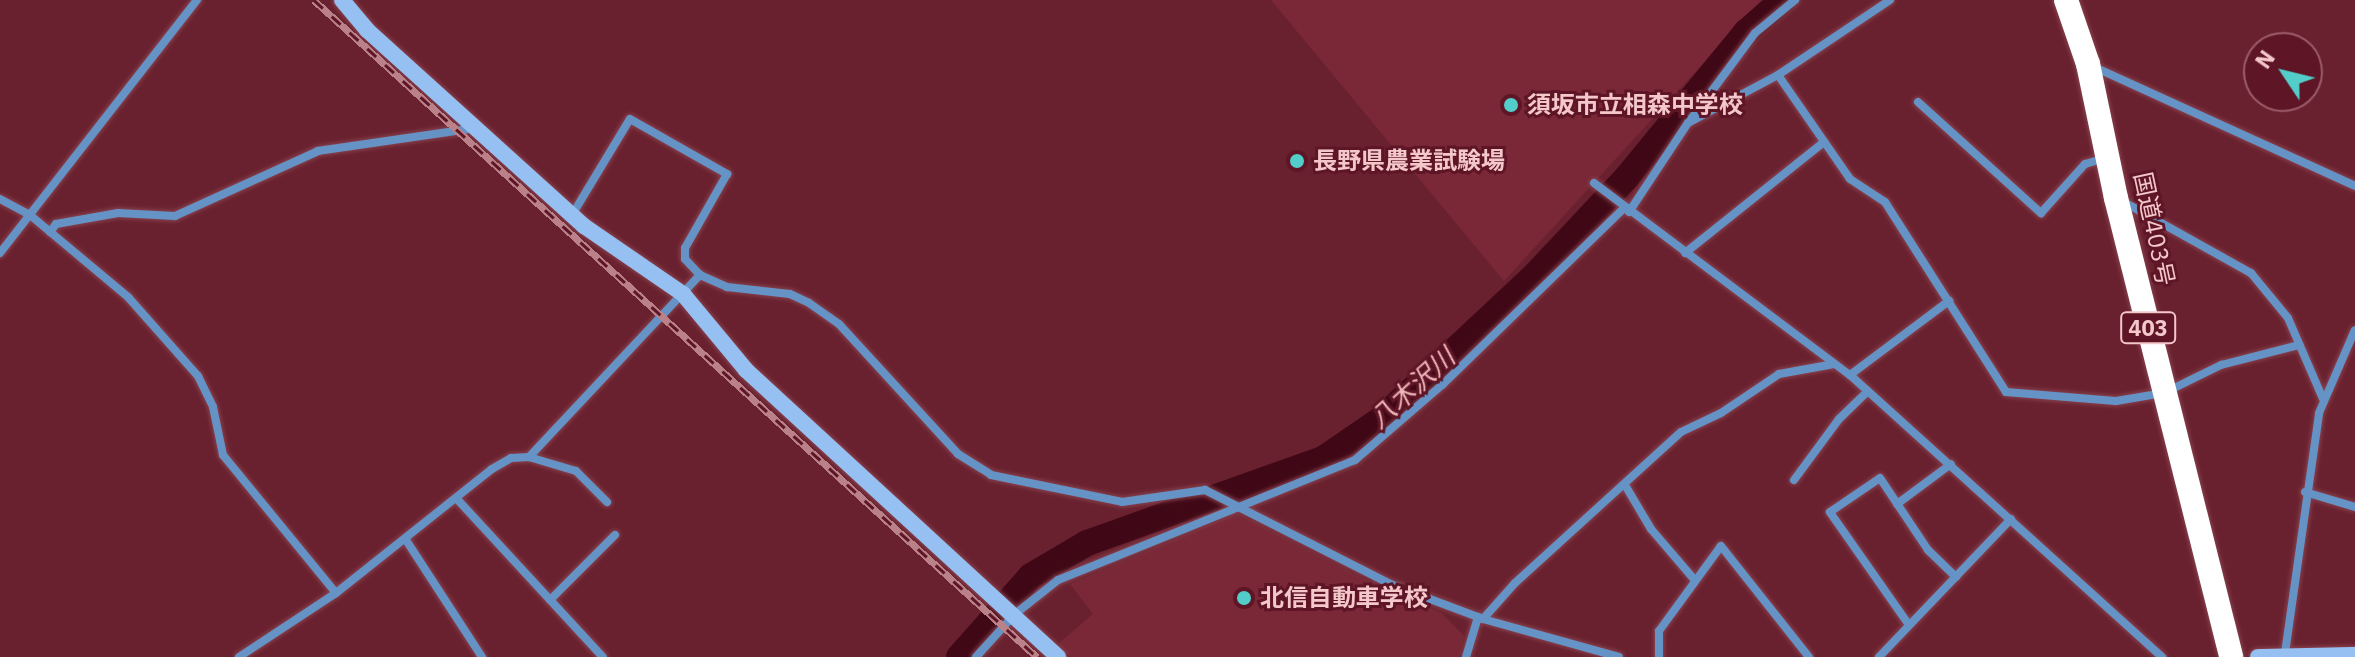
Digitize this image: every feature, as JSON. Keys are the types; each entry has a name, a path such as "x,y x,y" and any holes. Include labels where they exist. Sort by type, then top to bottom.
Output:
{"highway":[{"name":"国道403号","path":"2066,0 2088,64 2110,157 2116,198 2231,657"}],"street":[{"path":"0,253 197,0"},
{"path":"342,0 367,30 572,215 683,294 746,370 984,585 1058,657"},
{"path":"976,657 1015,614 1058,580 1094,561 1355,460 1442,385 1626,210 1755,33 1795,0"},
{"path":"1688,123 1778,75 1890,0"},
{"path":"2088,64 2355,186"},
{"path":"1778,75 1850,179 1885,202 2006,392 2116,401 2164,393 2221,365 2299,345"},
{"path":"1918,102 2041,213 2085,164 2110,157"},
{"path":"572,215 630,119 727,174 685,248 685,259 700,275 727,287 790,294 809,303 839,324 948,445 991,475 1122,502 1205,490 1390,584 1480,618 1619,657"},
{"path":"50,232 56,224 118,213 175,216 272,169 345,144 438,137 475,128"},
{"path":"1685,253 1824,142"},
{"path":"1594,183 1850,375 2162,657"},
{"path":"2116,198 2251,273 2288,318 2323,400"},
{"path":"0,199 30,215 128,297 198,376 213,407 223,455 336,593"},
{"path":"529,457 700,275"},
{"path":"1850,375 1949,301"},
{"path":"2285,653 2305,492 2323,400 2355,330"},
{"path":"1466,657 1480,618 1681,432 1721,413 1779,374 1834,364"},
{"path":"1794,480 1839,419 1867,392"},
{"path":"239,657 336,593 492,469 511,458 529,457 576,471 607,502"},
{"path":"1897,504 1951,464"},
{"path":"1909,625 1830,512 1880,478 1928,550 1956,577"},
{"path":"1625,485 1651,529 1693,578"},
{"path":"2305,492 2355,507"},
{"path":"457,499 603,657"},
{"path":"1879,657 2011,519"},
{"path":"550,600 615,535"},
{"path":"406,540 482,657"},
{"path":"1659,657 1659,631 1693,578 1721,546 1809,657"},
{"path":"2258,657 2285,653 2355,655"}],"shaded area":[{"name":"須坂市立相森中学校","path":"1271,0 1761,0 1504,281"},
{"name":"北信自動車学校","path":"1237,513 1368,581 1442,613 1464,636 1459,657 1071,657 1057,645 1093,614 1070,584"}],"waterway":[{"name":"八木沢川","path":"959,657 1031,576 1087,543 1323,459 1380,420 1535,275 1627,177 1746,32 1783,0"}],"railway":[{"path":"314,0 1037,657"}],"place":[{"name":"須坂市立相森中学校","path":"1511,105"},
{"name":"長野県農業試験場","path":"1297,161"},
{"name":"北信自動車学校","path":"1244,598"}]}
